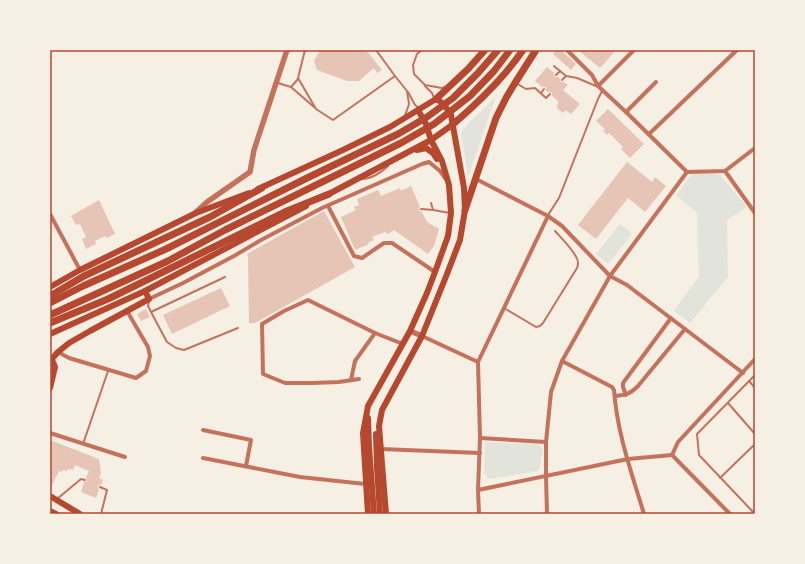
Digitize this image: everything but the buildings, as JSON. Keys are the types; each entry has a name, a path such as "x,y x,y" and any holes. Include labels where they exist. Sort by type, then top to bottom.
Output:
{"highway":[{"path":"435,99 468,69 485,50"},
{"path":"50,303 398,134 427,117 453,98 498,50"},
{"path":"50,315 168,261 232,227 401,143 434,124 470,96 494,72 510,50"},
{"path":"452,125 491,90 513,65 523,50"},
{"path":"465,210 496,118 506,98 536,50"},
{"path":"468,69 468,79 474,88 479,91 491,90"},
{"path":"50,296 84,276 210,217 262,188"},
{"path":"50,323 108,299 287,212 329,194"}],"main road":[{"path":"50,287 80,270 196,213 262,188 343,150 390,127 435,99 442,102 451,115 464,188 465,210 460,240 422,336 382,410 376,426 380,514"},
{"path":"368,514 363,433 368,406 410,330 435,272 448,236 451,214 449,185 444,167 431,140 419,109"},
{"path":"50,334 145,291 257,233 431,140 452,125"},
{"path":"411,150 426,148 433,153 444,167"},
{"path":"50,388 55,367 51,360 58,352 74,340 149,299 145,291"},
{"path":"368,406 369,447 374,514"},
{"path":"382,410 379,426 386,514"},
{"path":"50,496 80,514"},
{"path":"50,511 56,514"}],"street":[{"path":"196,213 207,202 250,172 254,150 287,50"},
{"path":"567,50 592,75 598,86 687,172 725,171 755,148"},
{"path":"598,86 634,50"},
{"path":"649,134 736,50"},
{"path":"626,112 656,82"},
{"path":"149,299 183,283 261,240 328,206 422,164 429,162 440,171 449,185"},
{"path":"725,171 755,213"},
{"path":"547,514 546,442 551,392 562,361 610,276 687,172"},
{"path":"476,178 548,216 562,226 610,276 628,285 743,372"},
{"path":"328,206 354,256 362,258 384,243 392,243 435,272"},
{"path":"50,214 80,270"},
{"path":"479,514 478,490 480,438 478,362 548,216"},
{"path":"359,379 312,384 285,383 263,374 262,324 284,311 308,300 375,333 403,344"},
{"path":"58,352 69,358 136,378 146,371 150,356 148,347 127,311"},
{"path":"626,395 623,383 671,318"},
{"path":"615,396 626,395 632,392 685,329"},
{"path":"410,330 478,362"},
{"path":"351,380 355,362 375,333"},
{"path":"672,455 678,442 755,359"},
{"path":"562,361 612,386 614,390 618,422 644,514"},
{"path":"203,430 251,440 246,466"},
{"path":"50,432 125,457"},
{"path":"480,438 546,442"},
{"path":"381,449 480,453"},
{"path":"478,490 628,459 672,455"},
{"path":"672,455 730,514"},
{"path":"203,458 300,477 365,484"}],"lane":[{"path":"291,87 298,78 305,50"},
{"path":"376,50 408,91 415,105 419,109"},
{"path":"422,50 417,54 413,65 414,74 432,93 435,99"},
{"path":"554,66 566,76 577,78 598,86"},
{"path":"556,75 560,71"},
{"path":"277,82 291,87 316,109 333,120 395,76"},
{"path":"562,80 566,76"},
{"path":"298,78 316,109"},
{"path":"515,83 526,89 535,88 546,98 550,94"},
{"path":"425,85 442,88 450,86"},
{"path":"541,93 544,89"},
{"path":"390,127 402,120 407,110 409,104 408,91"},
{"path":"548,216 558,198 598,99 603,91"},
{"path":"431,203 433,210"},
{"path":"421,209 451,214"},
{"path":"504,308 536,327 543,323 577,268 578,263 575,254 554,232"},
{"path":"151,312 225,277"},
{"path":"149,299 148,306 167,342 176,348 184,350 238,328"},
{"path":"83,444 108,370"},
{"path":"755,375 697,434 699,455 755,514"},
{"path":"749,381 755,388"},
{"path":"728,403 755,434"},
{"path":"720,478 755,444"},
{"path":"56,500 81,479 85,480"},
{"path":"100,487 107,490 101,514"}],"shaded area":[{"path":"495,97 495,99 468,177 461,132"},
{"path":"692,174 719,174 747,207 727,220 728,277 690,323 674,311 699,276 697,213 676,195"},
{"path":"620,224 632,234 608,264 596,254"},
{"path":"485,442 538,444 543,449 538,471 489,479 484,473"}]}
